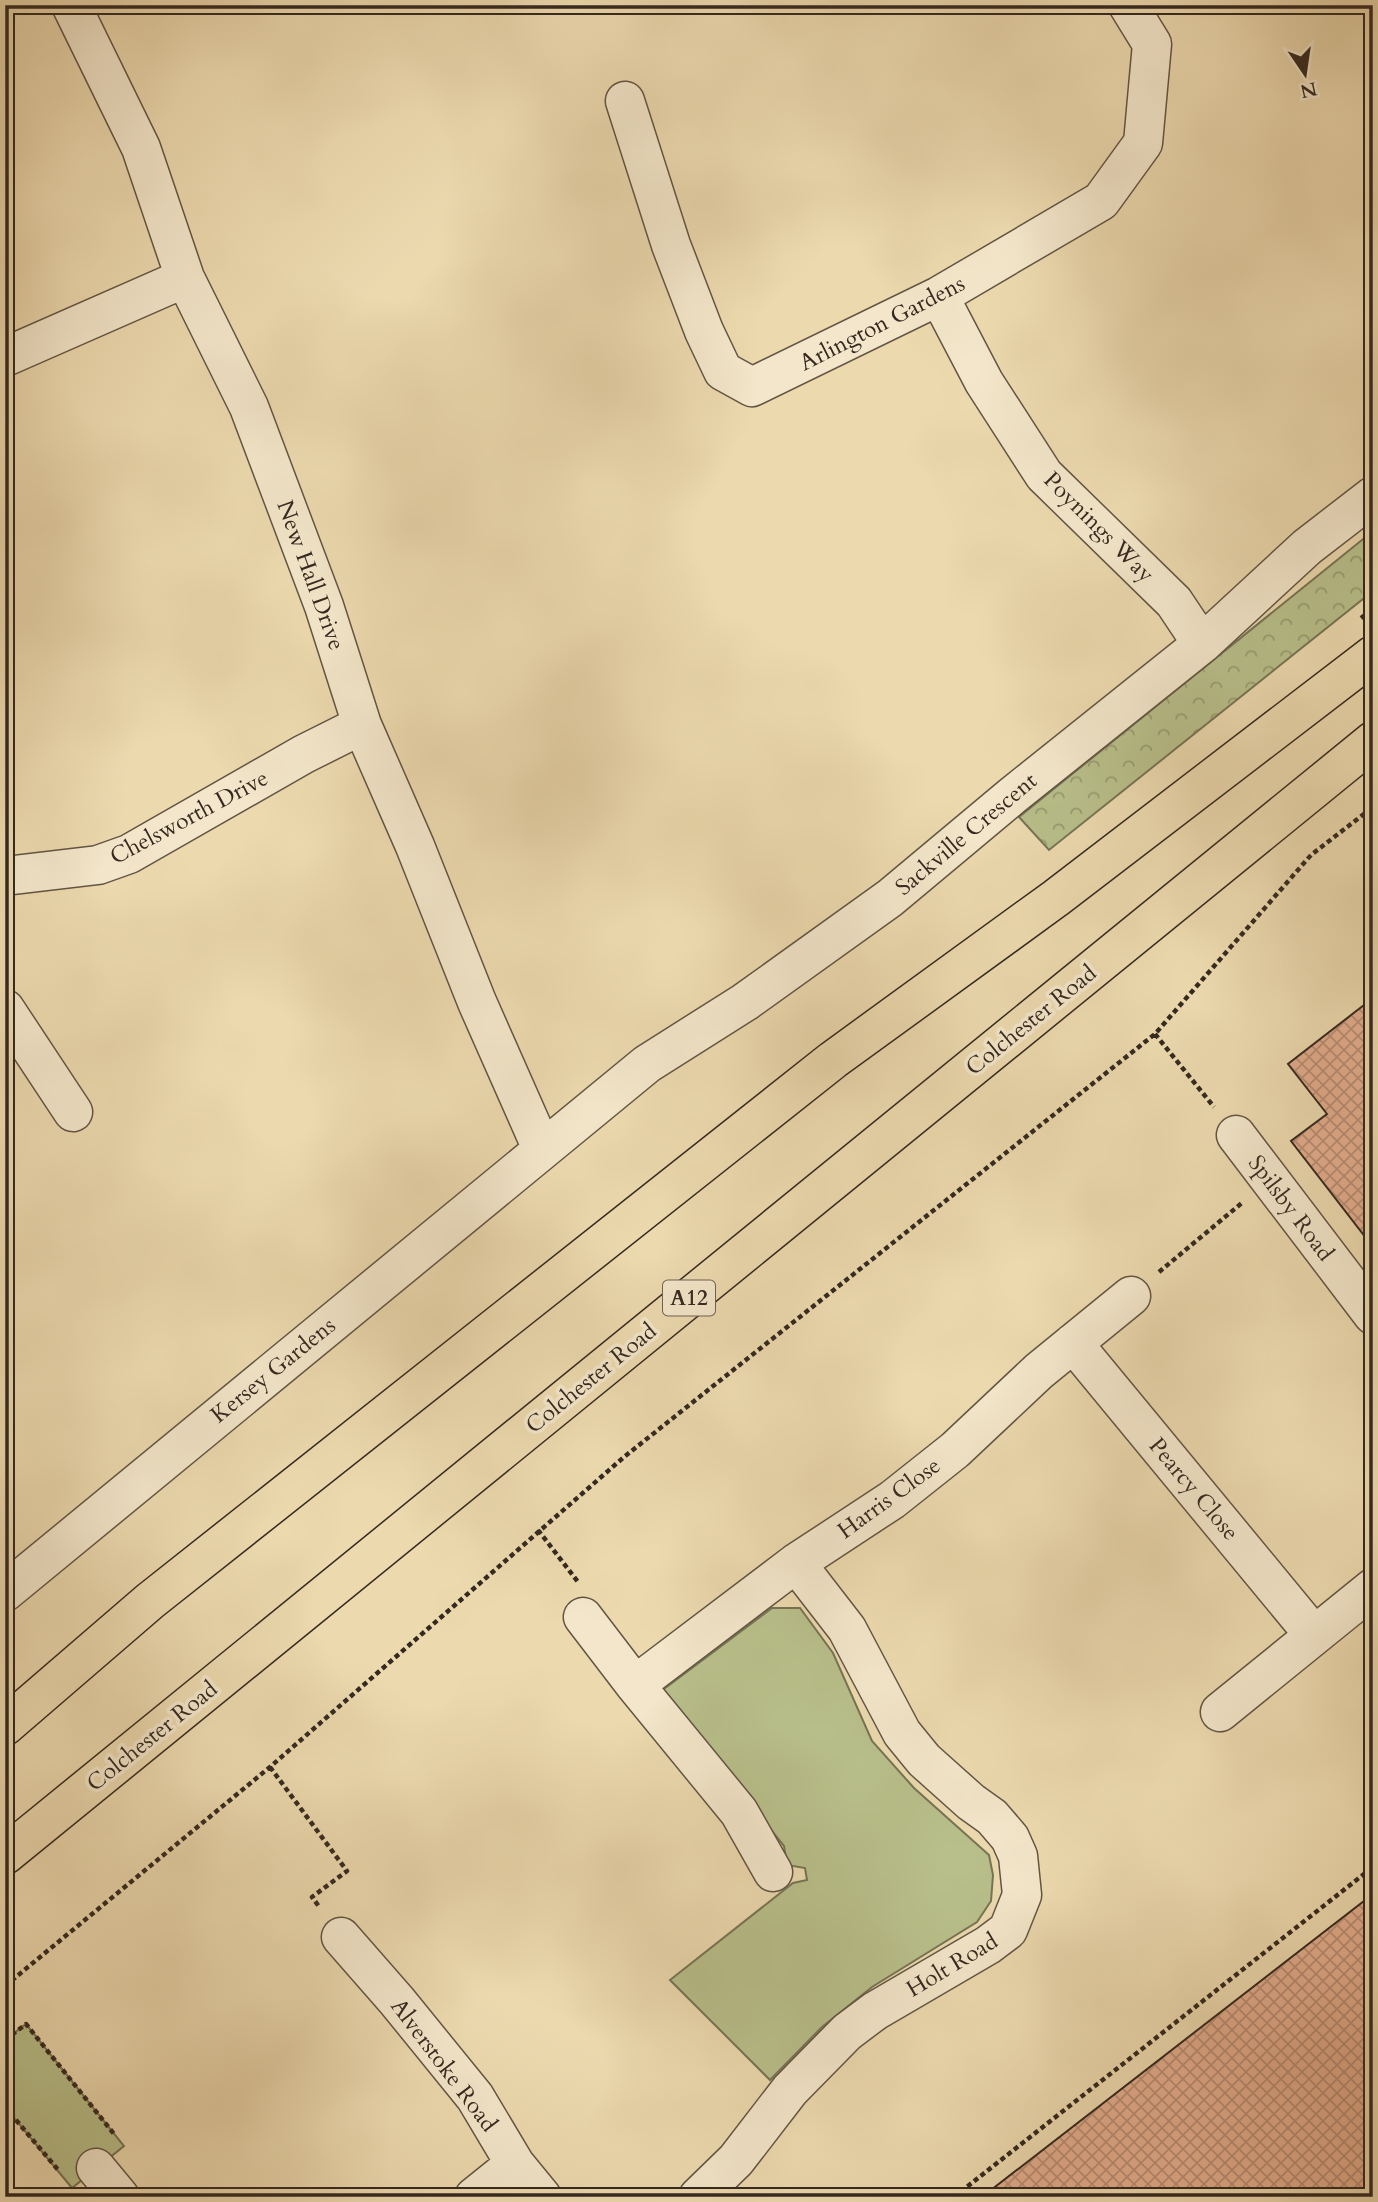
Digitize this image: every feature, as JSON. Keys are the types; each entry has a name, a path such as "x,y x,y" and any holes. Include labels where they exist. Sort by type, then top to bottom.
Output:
{"highway":[{"path":"5,1726 150,1601 833,1060 1056,898 1373,655"},
{"name":"Colchester Road","path":"5,1855 1373,741"}],"street":[{"name":"New Hall Drive","path":"71,5 141,148 185,278 249,407 324,606 362,725 415,846 477,1002 542,1149"},
{"name":"Arlington Gardens","path":"625,101 671,245 704,331 723,372 752,387 939,296 1101,201 1143,143 1152,44 1128,5"},
{"path":"5,357 185,278"},
{"name":"Poynings Way","path":"939,296 984,382 1044,475 1174,601 1202,644"},
{"name":"Sackville Crescent","path":"542,1149 646,1063 745,1002 890,898 1202,644 1307,547 1373,496"},
{"name":"Chelsworth Drive","path":"5,876 98,865 129,854 304,754 362,725"},
{"path":"5,1009 73,1112"},
{"name":"Spilsby Road","path":"1236,1135 1373,1315"},
{"name":"Kersey Gardens","path":"5,1592 542,1149"},
{"name":"Harris Close","path":"635,1685 796,1563 892,1500 956,1450 1039,1371 1131,1296"},
{"name":"Pearcy Close","path":"1073,1343 1314,1635"},
{"name":"Holt Road","path":"698,2197 736,2160 790,2090 847,2032 875,2011 988,1945 1008,1930 1022,1895 1018,1856 1010,1838 992,1817 971,1802 925,1760 902,1733 846,1629 796,1563"},
{"path":"1220,1712 1373,1588"},
{"path":"583,1617 739,1812 773,1872"},
{"name":"Alverstoke Road","path":"341,1937 475,2097 515,2164 541,2197"},
{"path":"474,2197 515,2164"}],"path":[{"path":"5,1986 270,1767 538,1530 635,1449 1155,1034 1311,855 1373,807"},
{"path":"1155,1034 1236,1135"},
{"path":"1131,1296 1269,1180"},
{"path":"538,1530 590,1597 583,1617"},
{"path":"270,1767 347,1871 312,1897 341,1937"},
{"path":"954,2197 1373,1867"},
{"path":"5,2040 26,2024 124,2146 108,2183 72,2188 5,2107"}],"green space":[{"path":"1373,531 1373,591 1049,850 1019,817"},
{"path":"772,1608 800,1608 833,1653 872,1741 914,1788 989,1855 993,1875 991,1901 977,1922 872,1987 822,2027 770,2080 670,1980 793,1883 807,1880 805,1868 787,1865 784,1846 660,1692"},
{"path":"26,2024 124,2146 72,2188 5,2107 5,2040"}],"building":[{"path":"1373,998 1373,1247 1291,1141 1327,1114 1288,1064"},
{"path":"1373,1894 1373,2197 982,2197"}]}
